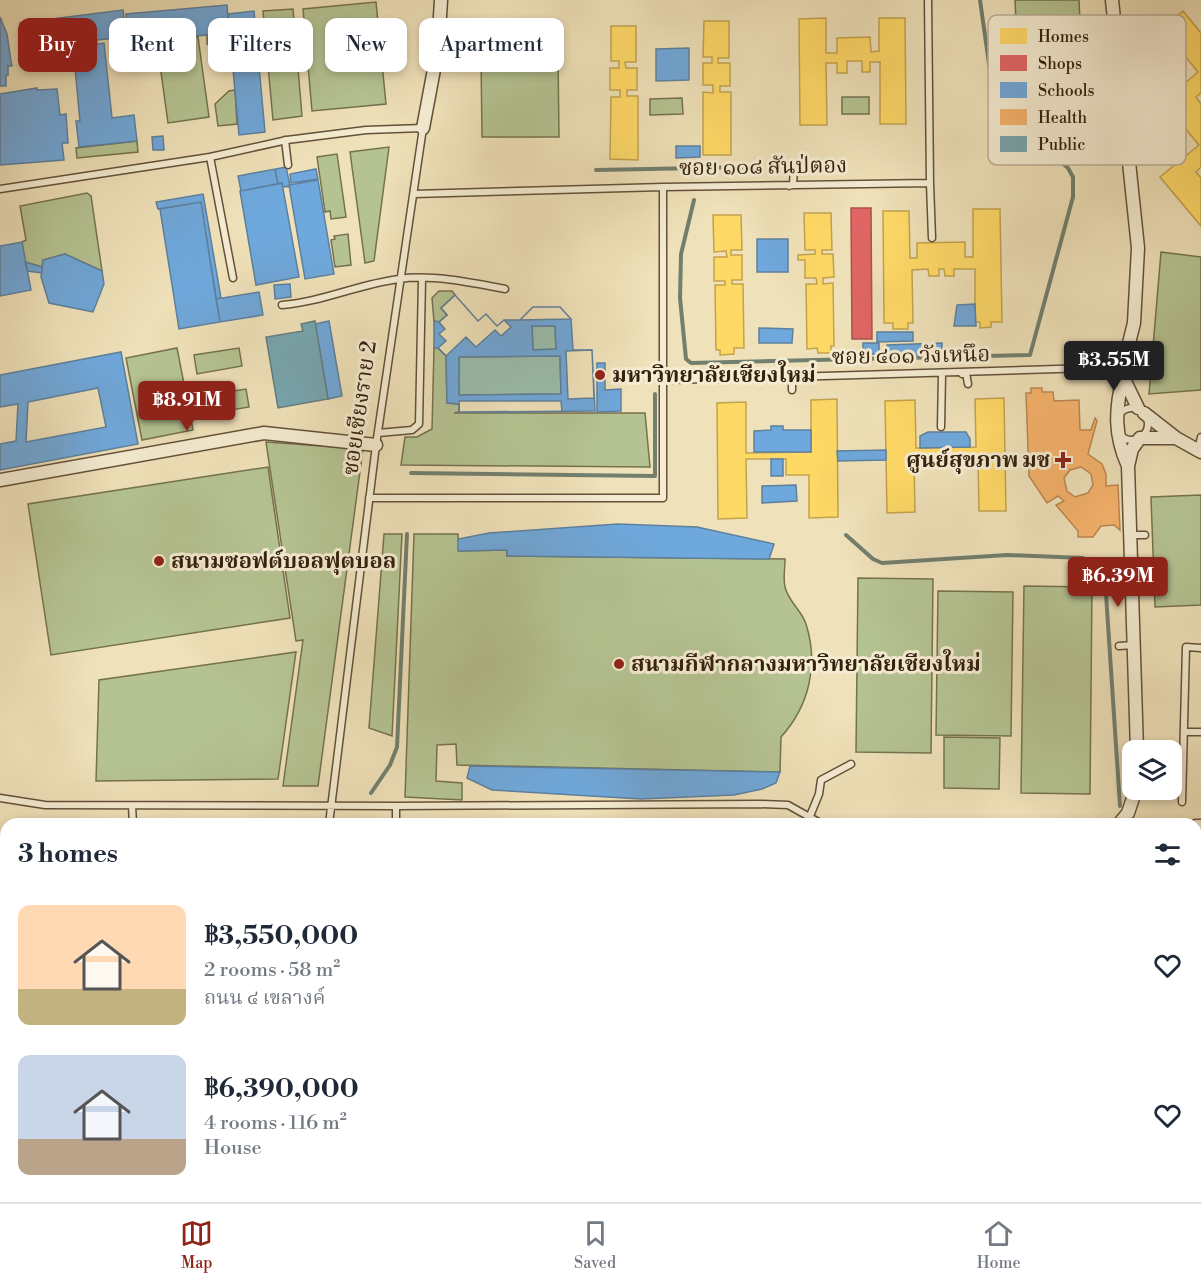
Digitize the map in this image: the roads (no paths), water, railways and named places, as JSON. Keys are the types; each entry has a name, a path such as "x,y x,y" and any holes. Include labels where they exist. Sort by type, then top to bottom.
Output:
{"street":[{"name":"ซอยเชียงราย 2","path":"423,128 438,48 441,0"},
{"path":"1123,372 1116,424 1120,447 1128,466"},
{"path":"0,480 264,433 377,439"},
{"path":"1134,645 1128,466 1132,449 1140,438 1176,438"}],"lane":[{"path":"928,0 932,238"},
{"path":"1112,0 1113,15"},
{"path":"0,189 210,157 287,140 382,129 423,128"},
{"name":"ซอยเชียงราย 2","path":"331,818 369,498 423,128"},
{"path":"287,140 288,165"},
{"path":"210,157 233,278"},
{"path":"1129,165 1138,248 1134,323 1123,372 1141,411 1148,427 1140,438 1125,439 1119,435 1116,424 1118,414 1124,409 1141,411 1176,438 1199,451 1201,437"},
{"path":"794,167 794,185"},
{"name":"ซอย ๑๐๘ สันป่ตอง","path":"414,194 930,183"},
{"path":"369,498 660,500 663,498 663,187"},
{"path":"282,305 304,303 400,278 460,281 506,289"},
{"path":"377,439 412,430 419,424 422,279"},
{"name":"ซอย ๔๐๑ วังเหนึอ","path":"664,380 1123,372"},
{"path":"941,427 942,374"},
{"path":"815,377 966,374 968,384"},
{"path":"792,377 792,390"},
{"path":"1131,535 1145,535"},
{"path":"1119,646 1134,645 1137,740"},
{"path":"1182,802 1186,647 1201,648"},
{"path":"1184,732 1201,732"},
{"path":"810,816 819,794 821,780 850,764"},
{"path":"0,798 45,805 132,806 760,804 788,805 813,818"},
{"path":"1124,818 1132,800"},
{"path":"132,806 133,818"},
{"path":"396,806 396,818"}],"waterway":[{"path":"980,0 988,57"},
{"path":"694,200 681,254 680,298 686,359 691,363 1030,355 1073,197 1073,177 1065,165"},
{"path":"596,170 751,167"},
{"path":"411,473 655,476 655,394"},
{"path":"371,793 390,765 397,747 407,534"},
{"path":"846,535 873,559 882,563 1007,555 1083,558 1100,568 1106,594 1120,806"}],"place":[{"name":"มหาวิทยาลัยเชียงใหม่","path":"600,375"},
{"name":"ศูนย์สุขภาพ มช","path":"1063,460"},
{"name":"สนามซอฟต์บอลฟุตบอล","path":"159,561"},
{"name":"สนามกีฬากลางมหาวิทยาลัยเชียงใหม่","path":"619,664"}]}
